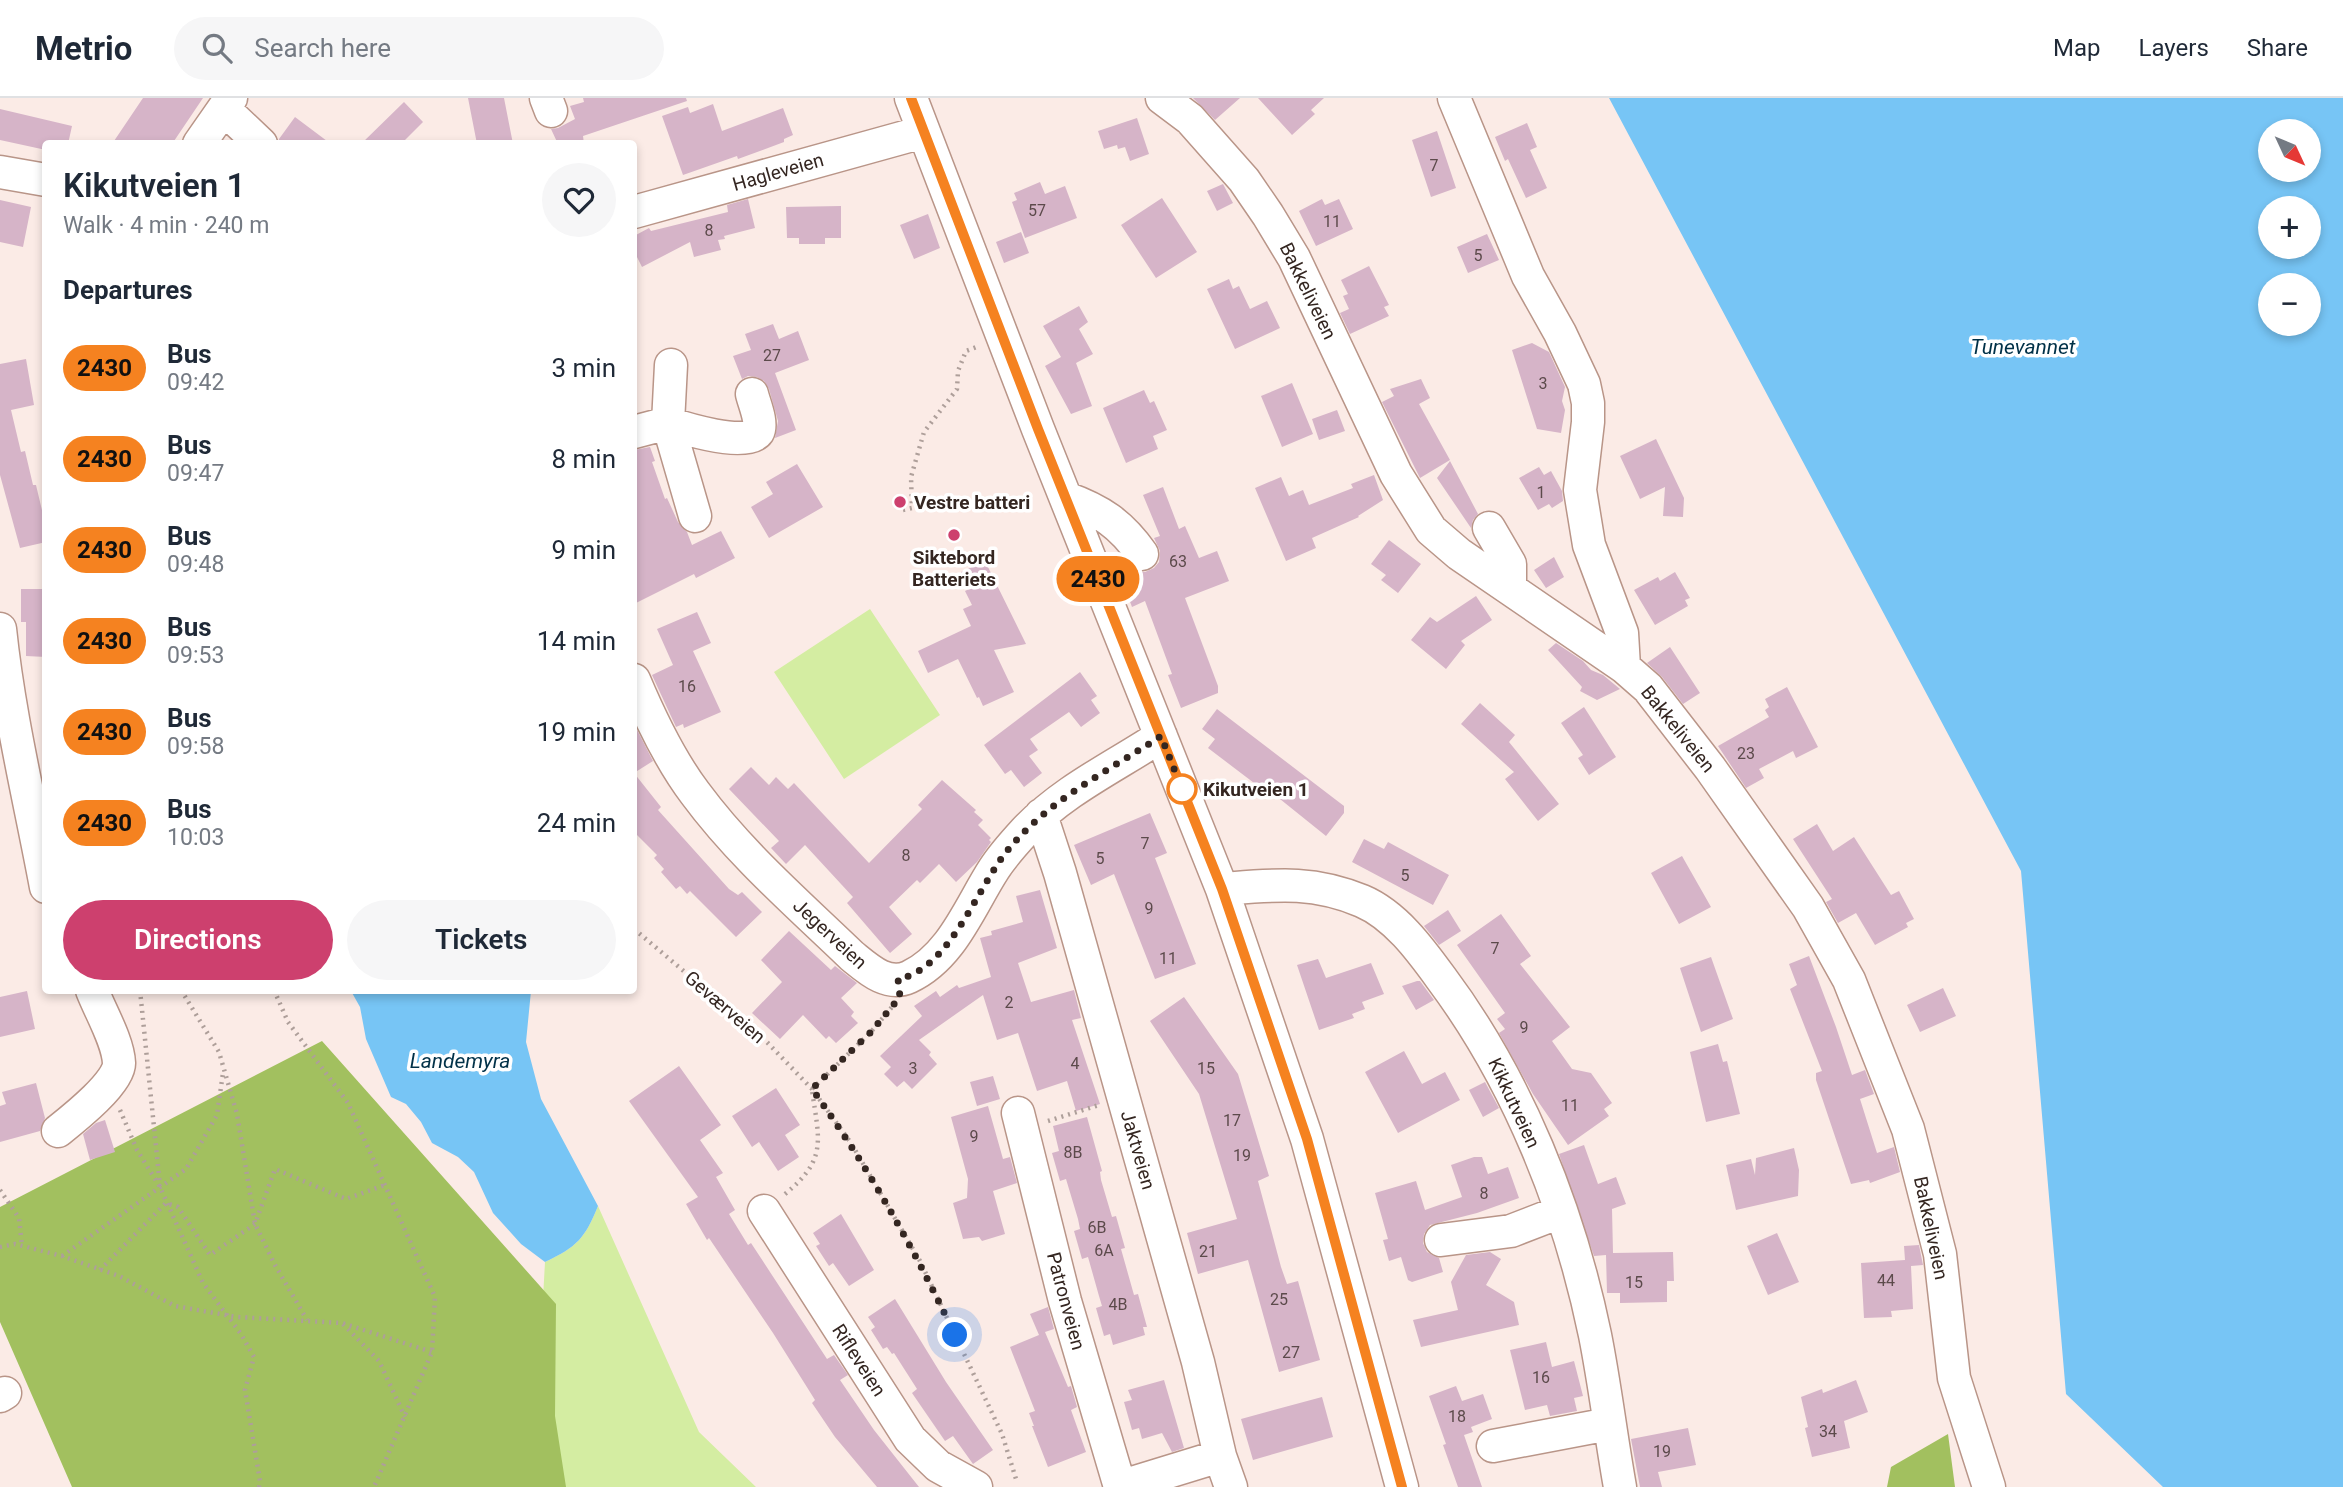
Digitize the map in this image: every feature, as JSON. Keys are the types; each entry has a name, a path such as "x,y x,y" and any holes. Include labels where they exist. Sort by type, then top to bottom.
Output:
{"street":[{"path":"911,98 1066,498 1222,889 1307,1139 1402,1487"},
{"name":"Bakkeliveien","path":"1162,98 1189,119 1244,180 1268,215 1294,258 1396,474 1431,530 1459,554 1623,667 1648,688 1710,768 1808,907 1849,980 1908,1129 1940,1254 1954,1378 1989,1487"},
{"path":"1454,98 1528,276 1560,333 1584,384 1588,422 1580,490 1589,545 1622,633 1623,667"},
{"path":"202,140 228,104 258,140"},
{"name":"Hagleveien","path":"637,211 923,132"},
{"path":"0,172 42,179"},
{"path":"671,365 668,423 695,516"},
{"path":"637,431 668,423 699,433 740,438 753,436 760,427 752,394"},
{"path":"1066,498 1092,507 1112,521 1131,538 1142,554"},
{"path":"1489,528 1510,564 1510,589"},
{"path":"0,629 4,667 40,821 42,843"},
{"name":"Jegerveien","path":"637,686 694,792 729,835 852,956 877,975 898,979"},
{"path":"898,979 915,973 954,937 995,867 1041,815 1082,784 1161,736"},
{"name":"Jaktveien","path":"1041,815 1124,1099 1198,1362 1220,1456 1231,1487"},
{"name":"Kikkutveien","path":"1222,889 1297,884 1330,889 1364,902 1393,922 1428,959 1485,1042 1531,1134 1560,1212 1590,1313 1620,1487"},
{"path":"58,1131 84,1110 117,1073 119,1064 116,1048 94,994"},
{"name":"Patronveien","path":"1020,1121 1065,1301 1119,1487"},
{"name":"Rifleveien","path":"764,1211 910,1439 938,1466 976,1487"},
{"path":"1441,1240 1511,1231 1560,1212"},
{"path":"1493,1446 1609,1424"},
{"path":"1119,1487 1220,1456"}],"path":[{"path":"903,510 912,508 911,477 924,432 957,388 962,358 966,351 975,347"},
{"name":"Geværveien","path":"637,932 763,1038 812,1089 851,1143 920,1261 1002,1434 1016,1479"},
{"path":"764,1211 804,1179 816,1159 818,1138 812,1089 870,1033 900,997 898,979"},
{"path":"140,994 160,1187"},
{"path":"183,994 219,1052 237,1114 256,1224 275,1265 307,1320"},
{"path":"276,994 288,1023 348,1103 436,1297 432,1352 374,1487"},
{"path":"62,1256 186,1169 217,1115 224,1069"},
{"path":"109,1083 137,1150 160,1187 203,1283 242,1334 254,1357 245,1390 259,1487"},
{"path":"1020,1121 1124,1099"},
{"path":"166,1203 178,1207 210,1255 256,1224 275,1169 346,1199 385,1185"},
{"path":"0,1190 19,1218 22,1246"},
{"path":"100,1270 166,1203"},
{"path":"0,1247 15,1244 62,1256 119,1276 174,1306 225,1315 342,1323 432,1352"},
{"path":"342,1323 379,1361 405,1417"}],"green space":[{"path":"870,609 940,715 844,779 774,672"},
{"path":"322,1041 556,1304 555,1416 566,1487 72,1487 0,1322 0,1207"},
{"path":"598,1206 699,1432 756,1487 550,1487 534,1462 545,1262 579,1240"},
{"path":"1948,1434 1955,1487 1887,1487 1891,1467"}],"water":[{"name":"Tunevannet","path":"1609,98 2343,98 2343,1487 2163,1487 2066,1394 2021,871"},
{"name":"Landemyra","path":"353,994 531,994 526,1042 541,1099 598,1206 579,1240 545,1262 521,1244 493,1213 474,1172 458,1157 432,1143 421,1122 406,1104 391,1097 366,1039 360,1007"}],"building":[{"path":"143,98 203,98 175,140 115,140"},
{"path":"468,98 504,98 512,140 476,140"},
{"path":"583,98 686,98 687,101 583,136 584,140 556,140 551,129 575,119 570,106 584,102"},
{"path":"1193,98 1240,98 1215,120"},
{"path":"1258,98 1324,98 1311,110 1315,114 1292,135"},
{"path":"404,102 423,122 405,140 365,140"},
{"path":"713,104 722,131 783,108 793,135 784,139 784,142 738,159 737,156 683,175 662,116 688,107 690,113"},
{"path":"0,109 72,126 69,140 42,140 42,149 0,140"},
{"path":"295,117 326,140 279,140"},
{"path":"1137,118 1149,154 1130,161 1125,147 1118,149 1117,145 1104,149 1098,131"},
{"path":"1527,123 1537,147 1530,150 1547,188 1526,198 1495,137"},
{"path":"1437,131 1456,188 1431,197 1412,140"},
{"path":"1040,182 1045,194 1065,186 1077,218 1025,238 1012,202 1017,200 1014,193"},
{"path":"1223,184 1233,203 1217,211 1207,191"},
{"path":"1162,198 1197,252 1156,278 1121,225"},
{"path":"748,199 755,228 724,236 725,239 718,240 721,250 694,257 690,242 642,267 637,257 637,234 649,228 651,231 728,212 727,205"},
{"path":"1322,199 1325,205 1339,199 1353,229 1316,246 1299,211"},
{"path":"0,200 31,207 23,247 0,242"},
{"path":"841,206 841,238 825,238 825,244 799,244 799,238 787,238 786,207"},
{"path":"928,214 940,248 914,259 900,225"},
{"path":"1021,232 1029,253 1004,263 996,242"},
{"path":"1487,234 1499,260 1468,273 1457,247"},
{"path":"1369,266 1389,305 1384,307 1389,316 1350,334 1340,313 1349,309 1343,296 1348,294 1341,280"},
{"path":"1229,279 1233,289 1239,286 1250,309 1267,301 1280,328 1235,349 1207,289"},
{"path":"1079,306 1088,322 1079,329 1093,354 1076,363 1092,406 1071,414 1045,366 1061,357 1043,326"},
{"path":"773,324 779,339 798,331 809,360 775,373 796,430 775,438 778,421 769,389 764,381 757,377 748,376 742,379 733,356 751,350 745,334"},
{"path":"1532,343 1549,352 1565,387 1561,433 1537,429 1512,350"},
{"path":"26,359 34,405 11,410 21,452 25,451 42,510 42,543 20,548 0,475 0,364"},
{"path":"1421,379 1430,398 1419,404 1450,460 1420,478 1382,402 1394,396 1390,389"},
{"path":"1292,383 1313,434 1282,447 1261,396"},
{"path":"1144,390 1150,403 1154,401 1167,430 1153,436 1158,449 1126,463 1103,408"},
{"path":"1337,410 1345,431 1319,440 1312,419"},
{"path":"1656,439 1684,498 1683,517 1663,516 1665,487 1640,499 1620,456"},
{"path":"650,447 655,461 652,462 665,499 667,498 678,522 687,532 692,545 721,531 735,558 696,578 694,574 637,602 637,449"},
{"path":"1450,461 1478,514 1471,528 1437,478"},
{"path":"797,464 823,507 769,538 751,507 773,494 766,482"},
{"path":"1539,467 1544,475 1551,471 1562,491 1563,501 1552,508 1549,504 1538,510 1519,478"},
{"path":"1374,475 1383,500 1359,517 1312,538 1316,548 1286,561 1255,488 1281,477 1289,496 1303,490 1309,505 1353,488 1351,484"},
{"path":"1163,487 1179,529 1185,526 1199,558 1217,551 1229,581 1185,598 1218,686 1218,693 1181,708 1168,675 1172,674 1145,601 1132,607 1117,567 1126,563 1134,571 1145,572 1159,562 1160,551 1154,538 1160,536 1143,495"},
{"path":"1389,540 1421,564 1398,593 1381,580 1386,575 1371,564"},
{"path":"1554,557 1564,577 1546,588 1534,570"},
{"path":"985,561 1026,644 994,650 1014,692 983,706 958,659 928,673 918,651 971,626 963,609 972,605 965,591 969,589 961,572"},
{"path":"1675,572 1690,598 1685,600 1688,606 1655,625 1634,590 1658,577 1660,581"},
{"path":"21,589 42,589 42,657 26,656 26,622 21,622"},
{"path":"1476,596 1492,620 1461,641 1465,645 1446,669 1411,640 1430,617 1437,622"},
{"path":"697,612 711,643 693,651 721,712 684,728 683,724 676,727 652,675 673,665 657,629"},
{"path":"1556,643 1620,689 1597,700 1580,691 1582,687 1548,650"},
{"path":"1670,647 1700,693 1683,704 1647,663"},
{"path":"1080,672 1097,696 1091,700 1100,713 1081,727 1069,712 1030,739 1038,750 1029,756 1042,773 1024,787 1011,770 1005,774 984,745"},
{"path":"1787,687 1818,747 1796,758 1793,751 1759,769 1764,778 1746,788 1718,746 1769,717 1765,710 1769,707 1765,699"},
{"path":"1480,703 1515,735 1509,742 1559,804 1538,821 1505,779 1514,772 1461,724"},
{"path":"1584,707 1616,757 1589,775 1578,758 1583,755 1561,723"},
{"path":"1217,709 1344,806 1344,813 1326,836 1260,783 1258,786 1208,748 1215,739 1202,729"},
{"path":"637,730 653,761 637,771"},
{"path":"751,767 769,785 776,777 788,789 794,783 869,863 922,809 918,805 942,780 976,810 974,812 983,820 978,825 991,838 991,842 977,862 956,882 939,864 920,883 917,880 889,907 912,934 890,953 847,903 853,897 805,845 786,864 771,848 779,841 729,789"},
{"path":"637,777 661,807 658,810 729,889 738,895 742,892 762,912 736,937 690,891 687,894 680,886 676,889 661,872 664,869 654,858 657,855 637,835"},
{"path":"1150,813 1167,853 1155,858 1196,964 1155,979 1114,874 1091,885 1074,845"},
{"path":"1817,824 1833,851 1854,837 1891,895 1899,891 1914,919 1906,923 1908,927 1875,945 1856,913 1838,923 1826,902 1832,899 1793,839"},
{"path":"1364,839 1384,849 1388,842 1449,875 1433,905 1352,862"},
{"path":"1682,856 1711,907 1679,924 1651,873"},
{"path":"1040,890 1057,948 1018,963 1031,1002 1074,990 1081,1018 1072,1020 1100,1104 1076,1111 1067,1081 1037,1091 1018,1033 997,1040 983,995 919,1040 931,1052 929,1055 937,1064 912,1089 904,1081 897,1087 884,1074 891,1067 880,1056 922,1016 914,1006 936,991 940,997 957,985 959,988 991,977 980,938 992,935 991,931 1023,922 1016,896"},
{"path":"1448,910 1461,931 1439,945 1424,926"},
{"path":"1501,914 1531,956 1520,964 1570,1027 1552,1041 1572,1069 1591,1073 1612,1103 1604,1109 1609,1116 1568,1145 1533,1094 1499,1033 1505,1029 1497,1019 1505,1013 1457,945"},
{"path":"789,931 831,970 835,966 857,983 841,998 854,1012 851,1016 858,1023 836,1043 829,1036 826,1039 803,1015 780,1039 752,1013 782,982 761,960"},
{"path":"1809,956 1852,1075 1865,1070 1874,1094 1860,1099 1877,1153 1894,1147 1900,1172 1870,1183 1869,1180 1851,1184 1816,1080 1816,1073 1822,1071 1790,989 1797,985 1789,964"},
{"path":"1711,957 1733,1019 1701,1032 1680,968"},
{"path":"1318,959 1326,978 1371,963 1384,994 1362,1002 1365,1009 1352,1014 1354,1018 1319,1030 1297,965"},
{"path":"1420,981 1434,1000 1416,1010 1402,986"},
{"path":"1943,988 1956,1016 1920,1032 1907,1005"},
{"path":"27,991 35,1029 0,1037 0,997"},
{"path":"1184,997 1238,1074 1269,1176 1258,1181 1281,1267 1287,1284 1298,1281 1320,1360 1279,1372 1248,1260 1198,1274 1187,1233 1237,1219 1199,1094 1150,1021"},
{"path":"1718,1044 1723,1062 1727,1061 1740,1114 1706,1122 1690,1052"},
{"path":"1404,1051 1422,1084 1445,1072 1460,1100 1398,1133 1365,1072"},
{"path":"679,1066 721,1125 700,1140 723,1173 716,1177 735,1210 729,1214 827,1359 834,1355 848,1375 840,1380 874,1430 919,1487 877,1487 835,1437 812,1403 815,1400 773,1333 709,1238 707,1240 686,1204 698,1197 629,1101"},
{"path":"993,1076 1000,1099 977,1106 970,1082"},
{"path":"1485,1082 1499,1108 1483,1117 1469,1090"},
{"path":"36,1083 45,1118 40,1131 0,1142 0,1106 6,1104 2,1092"},
{"path":"776,1088 800,1125 785,1135 799,1157 778,1171 759,1142 752,1147 732,1116"},
{"path":"988,1106 1003,1159 1010,1157 1017,1183 993,1191 1005,1234 982,1241 979,1237 963,1239 953,1203 967,1198 968,1179 951,1117"},
{"path":"1087,1117 1102,1171 1101,1180 1112,1217 1116,1216 1125,1248 1121,1249 1134,1295 1138,1294 1147,1327 1143,1327 1145,1335 1113,1345 1110,1334 1104,1336 1096,1308 1102,1306 1088,1257 1082,1259 1074,1231 1080,1229 1078,1219 1066,1179 1060,1181 1052,1153 1059,1151 1053,1126"},
{"path":"105,1120 115,1152 90,1160 83,1134 96,1123"},
{"path":"1584,1145 1598,1184 1616,1177 1626,1204 1612,1209 1613,1253 1673,1252 1674,1281 1667,1281 1667,1302 1620,1303 1620,1293 1607,1293 1606,1255 1594,1256 1559,1154"},
{"path":"1794,1148 1799,1170 1798,1196 1736,1210 1726,1165 1751,1159 1755,1175 1756,1158"},
{"path":"1482,1157 1488,1174 1508,1167 1519,1198 1477,1213 1430,1225 1424,1234 1423,1243 1427,1252 1439,1258 1443,1272 1412,1282 1408,1280 1401,1257 1389,1261 1383,1240 1388,1239 1375,1193 1416,1181 1425,1210 1462,1197 1451,1165"},
{"path":"841,1214 874,1270 849,1286 833,1263 829,1266 816,1246 820,1244 813,1233"},
{"path":"1777,1233 1799,1282 1768,1295 1747,1246"},
{"path":"1919,1245 1923,1265 1911,1266 1913,1309 1891,1311 1892,1317 1864,1318 1861,1263 1905,1260 1904,1246"},
{"path":"1490,1252 1501,1259 1486,1285 1514,1302 1519,1325 1421,1347 1413,1320 1458,1310 1451,1282 1466,1255"},
{"path":"895,1299 946,1382 993,1450 973,1464 953,1436 945,1441 912,1393 917,1389 894,1353 887,1347 883,1349 871,1330 875,1327 868,1317"},
{"path":"1048,1307 1054,1329 1045,1332 1068,1387 1071,1386 1077,1407 1071,1410 1086,1452 1048,1467 1032,1426 1029,1413 1035,1411 1010,1347 1039,1335 1030,1314"},
{"path":"1546,1342 1552,1367 1574,1361 1583,1396 1574,1398 1577,1411 1550,1416 1547,1405 1525,1410 1510,1350"},
{"path":"1164,1380 1184,1448 1172,1452 1162,1433 1142,1439 1139,1428 1132,1430 1124,1402 1132,1400 1128,1390"},
{"path":"1856,1380 1868,1412 1844,1421 1850,1448 1812,1457 1801,1397 1822,1389 1823,1393"},
{"path":"1456,1386 1462,1401 1483,1394 1492,1419 1471,1427 1473,1432 1464,1435 1482,1487 1458,1487 1429,1396"},
{"path":"1322,1397 1333,1437 1253,1460 1241,1419"},
{"path":"1688,1428 1696,1465 1658,1472 1662,1487 1640,1487 1631,1439"}],"bus line":[{"name":"2430","path":"911,98 1038,429 1222,889 1307,1139 1402,1487"}],"place":[{"name":"Vestre batteri","path":"900,502"},
{"name":"Siktebord Batteriets","path":"954,535"},
{"name":"Kikutveien 1","path":"1182,789"}],"route":[{"path":"955,1335 920,1261 851,1143 812,1089 870,1033 900,997 898,979 915,973 954,937 995,867 1041,815 1082,784 1161,736 1182,789"}]}
